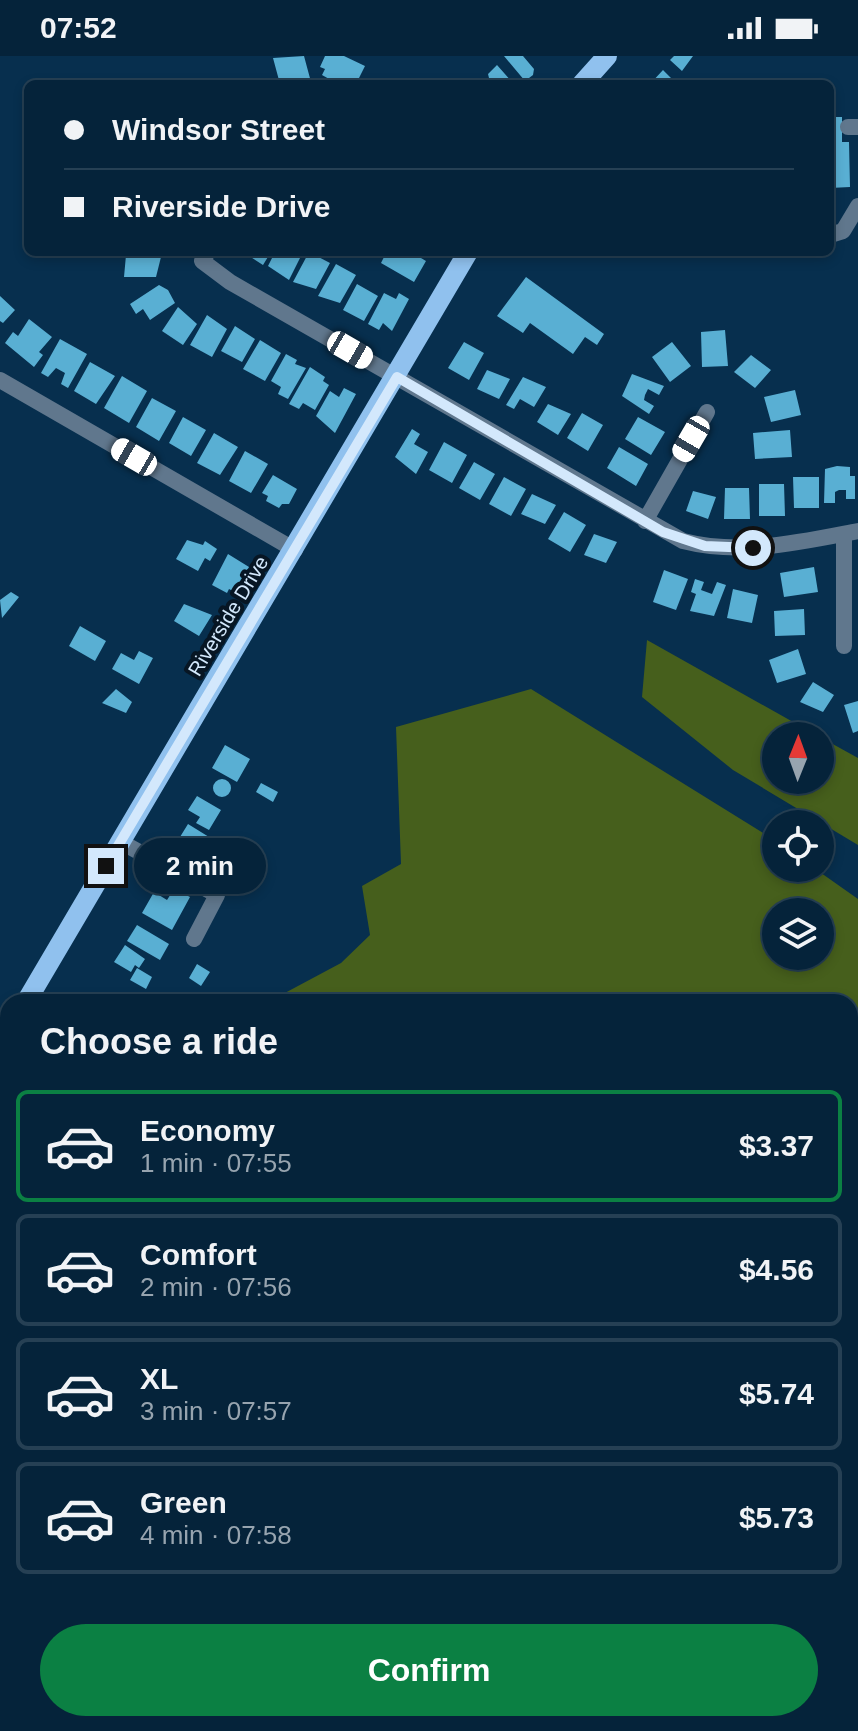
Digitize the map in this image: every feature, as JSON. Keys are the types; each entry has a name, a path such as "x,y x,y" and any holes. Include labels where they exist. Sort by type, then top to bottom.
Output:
{"main road":[{"path":"588,71 607,56"},
{"name":"Riverside Drive","path":"31,994 466,256"}],"street":[{"path":"834,234 843,231 858,206"},
{"path":"205,256 202,261 230,282 683,541 726,549 851,533 844,646"},
{"path":"0,380 295,550"},
{"path":"645,521 707,412"},
{"path":"121,842 217,895 194,939"}],"green space":[{"path":"647,640 793,722 762,722 762,787 733,770 642,697"},
{"path":"531,689 762,832 762,882 834,882 858,899 858,994 283,994 341,963 370,935 362,886 401,864 396,727"},
{"path":"834,745 858,758 858,845 834,831 834,810 800,810 773,794 834,794"}],"building":[{"path":"304,56 310,80 279,80 273,58"},
{"path":"325,56 344,56 365,66 358,80 331,80 322,75 325,69 320,67"},
{"path":"504,56 523,56 534,69 533,75 524,80"},
{"path":"674,56 693,56 682,71 670,60"},
{"path":"497,65 510,80 490,80 488,74"},
{"path":"663,70 673,80 654,80"},
{"path":"834,117 842,117 842,142 849,142 850,187 834,188"},
{"path":"126,256 161,256 156,277 124,277"},
{"path":"249,256 269,256 263,265"},
{"path":"273,256 301,256 289,280 268,266"},
{"path":"307,256 317,256 330,263 316,289 293,282"},
{"path":"384,256 418,256 426,261 414,282 381,263"},
{"path":"336,264 356,275 340,303 318,296"},
{"path":"526,277 604,334 597,345 585,337 573,354 530,323 523,333 497,316"},
{"path":"357,284 378,296 364,321 343,310"},
{"path":"159,285 168,290 175,303 150,320 143,309 136,314 130,304"},
{"path":"384,293 396,299 399,293 409,299 392,331 383,323 379,330 368,324"},
{"path":"0,296 15,310 3,323 0,321"},
{"path":"178,307 197,324 183,345 162,331"},
{"path":"207,315 227,329 212,357 190,345"},
{"path":"29,319 52,337 39,352 43,355 34,367 5,343 13,332 18,336"},
{"path":"235,326 255,339 242,362 221,351"},
{"path":"725,330 728,366 702,367 701,332"},
{"path":"60,339 87,354 68,388 61,384 65,373 56,368 48,377 41,373"},
{"path":"260,340 281,353 265,381 243,369"},
{"path":"464,342 484,353 469,380 448,368"},
{"path":"672,342 691,366 670,382 652,357"},
{"path":"286,354 297,360 295,364 306,368 288,399 278,394 281,387 271,381"},
{"path":"751,355 771,370 755,388 734,372"},
{"path":"90,362 115,376 96,404 74,391"},
{"path":"310,367 325,377 323,381 329,385 315,410 303,403 299,409 289,404"},
{"path":"487,370 510,379 499,399 477,389"},
{"path":"632,374 664,386 659,395 648,389 644,400 654,406 649,414 622,396"},
{"path":"122,376 147,391 129,423 104,408"},
{"path":"523,377 546,387 534,407 520,399 514,409 506,405"},
{"path":"344,388 356,394 335,433 316,416 330,391 339,397"},
{"path":"795,390 801,415 771,422 764,397"},
{"path":"152,398 176,411 159,441 136,427"},
{"path":"548,404 571,414 558,435 537,422"},
{"path":"582,413 603,425 588,451 567,438"},
{"path":"183,417 206,430 191,456 169,443"},
{"path":"638,417 665,432 651,455 625,439"},
{"path":"412,429 420,434 414,444 428,452 416,474 395,457"},
{"path":"790,430 792,457 755,459 753,433"},
{"path":"214,433 238,447 220,475 197,463"},
{"path":"444,442 467,455 452,483 429,470"},
{"path":"619,447 648,464 636,486 607,468"},
{"path":"245,451 268,464 251,493 229,481"},
{"path":"474,462 495,474 480,500 459,488"},
{"path":"850,467 850,476 855,476 855,499 846,499 846,490 839,490 835,492 835,503 824,503 825,469"},
{"path":"273,475 297,489 289,504 282,504 279,508 266,501 268,496 262,493"},
{"path":"504,477 526,489 511,516 489,504"},
{"path":"793,477 819,477 819,508 794,508"},
{"path":"759,484 784,484 785,516 759,516"},
{"path":"725,488 749,488 750,519 724,519"},
{"path":"693,491 716,497 708,519 686,511"},
{"path":"532,494 556,505 545,524 521,514"},
{"path":"564,512 586,525 570,552 548,539"},
{"path":"594,534 617,542 606,563 584,555"},
{"path":"187,540 203,545 205,541 217,549 210,561 205,558 198,571 176,559"},
{"path":"228,554 249,567 235,592 229,589 227,593 212,585"},
{"path":"814,567 818,592 784,597 780,573"},
{"path":"664,570 688,579 676,610 653,602"},
{"path":"695,579 704,582 701,590 712,594 717,582 726,585 714,616 690,611 696,594 691,592"},
{"path":"733,589 758,595 752,623 727,618"},
{"path":"11,592 19,597 2,618 0,600"},
{"path":"184,604 212,615 199,636 174,621"},
{"path":"804,609 805,635 775,636 774,611"},
{"path":"80,626 106,641 95,661 69,646"},
{"path":"798,649 806,674 777,683 769,660"},
{"path":"139,651 153,658 139,684 112,669 121,653 134,660"},
{"path":"813,682 834,695 823,712 800,702"},
{"path":"116,689 132,702 126,713 102,703"},
{"path":"858,701 858,731 853,733 844,705"},
{"path":"225,745 250,759 237,782 212,768"},
{"path":"222,779 231,788 222,797 213,788"},
{"path":"261,783 278,792 273,802 256,792"},
{"path":"197,796 221,810 209,830 196,823 200,817 188,810"},
{"path":"188,824 209,837 201,849 180,837"},
{"path":"174,889 190,897 172,930 142,913 154,892 167,900"},
{"path":"137,925 169,944 160,960 127,941"},
{"path":"125,945 145,959 139,968 135,965 131,972 114,962"},
{"path":"197,964 210,972 201,986 189,978"},
{"path":"137,968 152,977 146,989 130,980"}],"route":[{"path":"106,866 397,377 663,532 705,546 753,548"}]}
